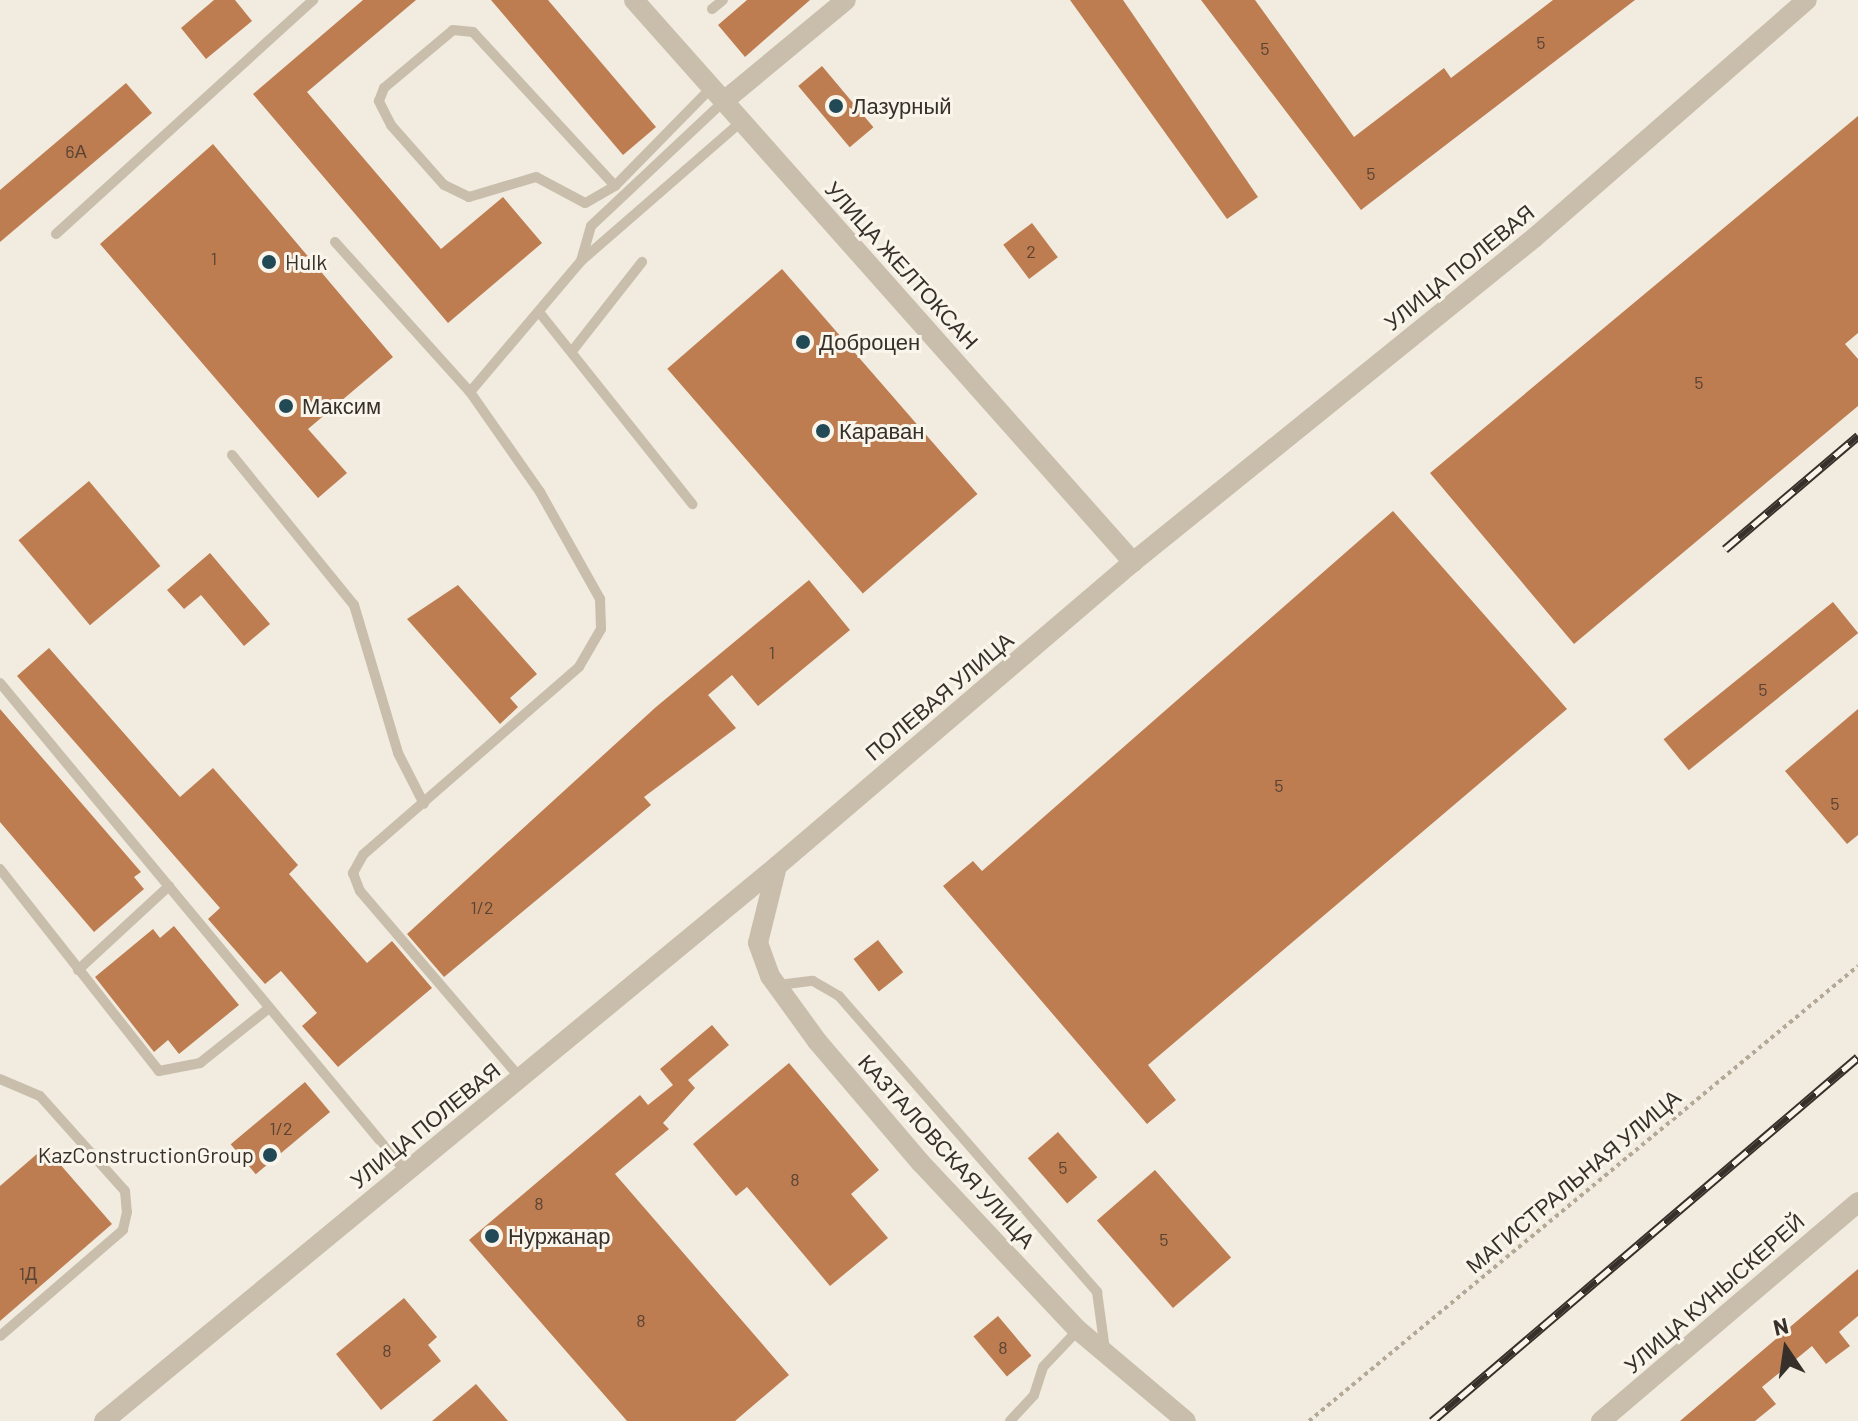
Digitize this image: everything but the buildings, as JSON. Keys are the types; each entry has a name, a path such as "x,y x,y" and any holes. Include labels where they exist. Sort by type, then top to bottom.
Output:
{"street":[{"name":"УЛИЦА ЖЕЛТОКСАН","path":"634,0 1133,562"},
{"path":"718,94 846,0"},
{"name":"УЛИЦА ПОЛЕВАЯ","path":"1133,562 1534,238 1807,0"},
{"name":"ПОЛЕВАЯ УЛИЦА","path":"777,866 1133,562"},
{"name":"УЛИЦА ПОЛЕВАЯ","path":"104,1421 777,866"},
{"name":"КАЗТАЛОВСКАЯ УЛИЦА","path":"777,866 758,943 777,986 921,1163 1078,1330 1186,1421"},
{"name":"УЛИЦА КУНЫСКЕРЕЙ","path":"1609,1419 1855,1210"}],"lane":[{"path":"56,234 313,0"},
{"path":"712,9 723,0"},
{"path":"615,186 473,32 453,30 384,88 379,101 391,125 444,185 469,197 536,177 585,203 615,186 718,94"},
{"path":"581,261 591,226 718,94"},
{"path":"470,392 581,261 742,121"},
{"path":"335,242 470,392 540,492 600,599 601,629 579,667 363,855 353,873 360,891 520,1078"},
{"path":"573,350 642,262"},
{"path":"539,312 573,350 692,504"},
{"path":"232,455 354,605 398,753 424,804"},
{"path":"0,683 406,1172"},
{"path":"0,869 159,1071 200,1063 268,1009"},
{"path":"78,970 169,886"},
{"path":"777,986 813,981 839,996 1097,1292 1105,1352"},
{"path":"0,1079 40,1096 125,1191 127,1212 123,1230 0,1336"},
{"path":"1010,1421 1034,1395 1043,1367 1078,1330"}],"path":[{"name":"МАГИСТРАЛЬНАЯ УЛИЦА","path":"1309,1421 1858,966"}],"railway":[{"path":"1725,549 1858,436"},
{"path":"1432,1421 1858,1057"}],"place":[{"name":"Лазурный","path":"836,106"},
{"name":"Hulk","path":"269,262"},
{"name":"Доброцен","path":"803,342"},
{"name":"Максим","path":"286,406"},
{"name":"Караван","path":"823,431"},
{"name":"KazConstructionGroup","path":"270,1155"},
{"name":"Нуржанар","path":"492,1236"}]}
